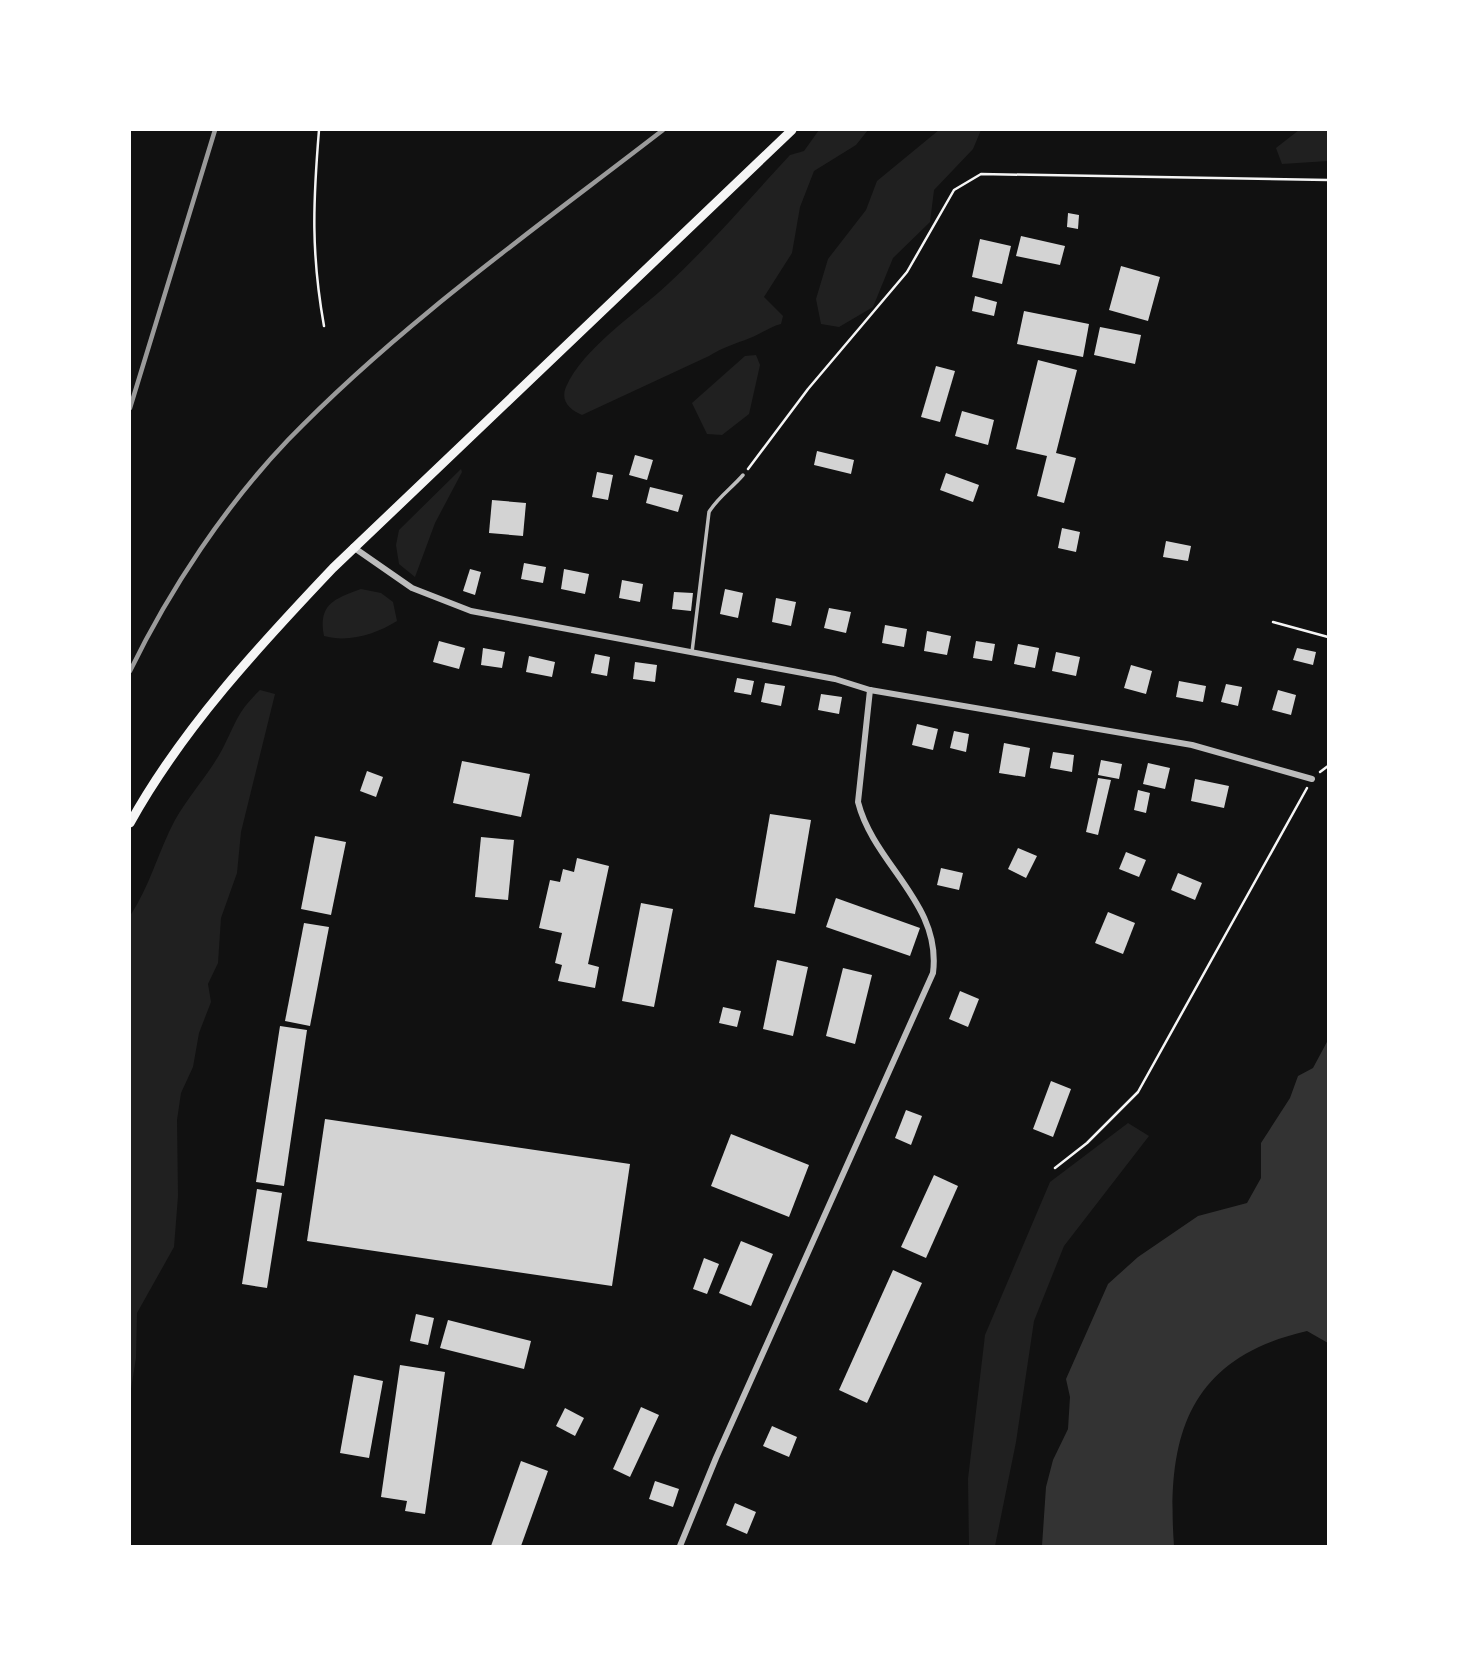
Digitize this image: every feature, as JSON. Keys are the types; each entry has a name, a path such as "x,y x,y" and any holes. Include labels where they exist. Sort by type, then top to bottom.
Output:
{"main road":[{"path":"130,823 207,711 270,634 353,547 792,130"}],"street":[{"path":"353,547 412,588 471,611 835,679 870,690 1192,745 1312,779"},
{"path":"680,1546 933,973 936,951 930,925 877,845 862,818 858,802 870,690"}],"lane":[{"path":"692,652 709,512 716,499 729,492 744,475"}],"path":[{"path":"319,130 312,233 314,272 324,326"},
{"path":"744,475 808,389 907,272 954,190 981,174 1328,180"},
{"path":"1273,622 1328,637"},
{"path":"1055,1168 1087,1143 1138,1092 1178,1025 1312,779"}],"shaded area":[{"path":"819,130 868,130 856,145 814,171 800,207 792,253 764,297 783,316 781,324 582,415 570,408 565,401 564,392 585,359 684,269 790,155 804,151"},
{"path":"939,130 981,130 973,149 934,190 930,222 893,258 873,307 839,327 821,324 816,299 828,259 866,210 877,181"},
{"path":"1299,130 1328,130 1328,161 1282,164 1276,148"},
{"path":"756,355 760,365 749,414 722,435 707,434 692,403 745,356"},
{"path":"461,469 462,472 435,523 415,577 399,564 396,545 399,530"},
{"path":"361,589 381,593 393,602 397,621 380,630 353,638 324,636 323,617 330,604"},
{"path":"260,690 275,694 241,832 237,873 221,918 218,963 208,984 211,1002 199,1033 193,1067 181,1093 177,1120 178,1196 174,1247 137,1313 136,1358 130,1395 130,916 175,820 218,757 242,711"},
{"path":"1328,1040 1328,1343 1307,1331 1267,1343 1235,1360 1211,1382 1193,1407 1181,1436 1175,1469 1174,1546 1042,1546 1046,1487 1053,1460 1068,1429 1070,1397 1066,1379 1108,1284 1138,1257 1198,1216 1247,1203 1261,1178 1261,1143 1290,1098 1298,1076 1313,1068"},
{"path":"1128,1123 1149,1136 1064,1246 1034,1321 1016,1442 995,1546 969,1546 968,1479 985,1335 1050,1182"}],"building":[{"path":"1068,213 1079,215 1078,229 1067,227"},
{"path":"1021,236 1065,246 1060,265 1016,256"},
{"path":"980,239 1011,246 1002,284 972,277"},
{"path":"1121,266 1160,277 1148,321 1109,310"},
{"path":"975,296 997,302 994,316 972,311"},
{"path":"1024,311 1089,324 1083,357 1017,344"},
{"path":"1100,327 1141,335 1135,364 1094,355"},
{"path":"1038,360 1077,370 1056,453 1076,458 1064,503 1037,496 1047,456 1016,449"},
{"path":"936,366 955,371 940,422 921,417"},
{"path":"962,411 994,420 988,445 955,436"},
{"path":"817,451 854,460 851,474 814,465"},
{"path":"635,455 653,460 647,480 629,475"},
{"path":"597,472 613,475 608,500 592,497"},
{"path":"946,473 979,485 973,502 940,490"},
{"path":"650,487 683,495 678,512 646,503"},
{"path":"492,500 526,503 523,536 489,533"},
{"path":"1062,528 1080,532 1076,552 1058,548"},
{"path":"1166,541 1191,546 1188,561 1163,557"},
{"path":"524,563 546,567 543,583 521,579"},
{"path":"470,569 481,572 475,595 463,591"},
{"path":"564,569 589,574 585,594 561,589"},
{"path":"622,580 643,584 640,602 619,598"},
{"path":"725,589 743,593 738,618 720,614"},
{"path":"674,592 693,593 691,611 672,609"},
{"path":"776,598 796,602 791,626 772,622"},
{"path":"829,608 851,612 846,633 824,628"},
{"path":"885,625 907,629 904,647 882,643"},
{"path":"927,631 951,636 947,655 924,651"},
{"path":"439,641 465,648 459,669 433,662"},
{"path":"976,641 995,644 992,661 973,658"},
{"path":"1018,644 1039,648 1035,668 1014,664"},
{"path":"483,648 505,652 502,668 481,665"},
{"path":"1297,648 1316,652 1313,665 1293,660"},
{"path":"1056,652 1080,657 1076,676 1052,671"},
{"path":"595,654 610,657 607,676 591,673"},
{"path":"529,656 555,662 552,677 526,672"},
{"path":"635,662 657,665 655,682 633,679"},
{"path":"1131,665 1152,671 1146,694 1124,688"},
{"path":"737,678 754,681 751,695 734,692"},
{"path":"1179,681 1206,686 1203,702 1176,697"},
{"path":"765,683 785,686 781,706 761,702"},
{"path":"1226,684 1242,687 1238,706 1221,702"},
{"path":"1278,690 1296,695 1291,715 1272,710"},
{"path":"821,694 842,697 839,714 818,710"},
{"path":"917,724 938,729 933,750 912,745"},
{"path":"954,731 969,734 966,752 950,748"},
{"path":"1004,743 1030,748 1025,777 999,773"},
{"path":"1053,752 1074,755 1072,772 1050,768"},
{"path":"1101,760 1122,764 1119,779 1098,775"},
{"path":"462,761 530,774 521,817 453,803"},
{"path":"1148,763 1170,768 1165,789 1143,784"},
{"path":"367,771 383,777 376,797 360,791"},
{"path":"1098,778 1111,780 1098,835 1086,832"},
{"path":"1195,779 1229,786 1224,808 1191,801"},
{"path":"1138,790 1150,793 1146,813 1134,810"},
{"path":"770,814 811,820 795,914 754,907"},
{"path":"315,836 346,842 331,915 301,909"},
{"path":"481,837 514,840 508,900 475,897"},
{"path":"1018,848 1037,856 1026,878 1008,869"},
{"path":"1126,852 1146,860 1139,877 1119,869"},
{"path":"577,858 609,866 588,964 599,967 595,988 558,981 562,965 555,963 562,933 539,928 550,880 560,882 563,869 574,872"},
{"path":"941,868 963,873 959,890 937,885"},
{"path":"1178,873 1202,883 1195,900 1171,890"},
{"path":"836,898 920,928 910,956 826,927"},
{"path":"641,903 673,909 654,1007 622,1001"},
{"path":"1108,912 1135,923 1123,954 1095,943"},
{"path":"304,923 329,927 310,1026 285,1021"},
{"path":"777,960 808,967 793,1036 763,1029"},
{"path":"843,968 872,975 855,1044 826,1036"},
{"path":"960,991 979,999 968,1027 949,1019"},
{"path":"723,1007 741,1011 737,1027 719,1023"},
{"path":"280,1026 307,1030 284,1186 256,1182"},
{"path":"1051,1081 1071,1089 1053,1137 1033,1129"},
{"path":"906,1110 922,1116 911,1145 895,1138"},
{"path":"325,1119 630,1164 612,1286 307,1241"},
{"path":"731,1134 809,1165 789,1217 711,1186"},
{"path":"934,1175 958,1186 926,1258 901,1247"},
{"path":"257,1189 282,1193 267,1288 242,1284"},
{"path":"741,1241 773,1254 751,1306 719,1293"},
{"path":"704,1258 719,1264 707,1294 693,1289"},
{"path":"893,1270 922,1283 867,1403 839,1390"},
{"path":"416,1314 434,1318 428,1345 410,1341"},
{"path":"448,1320 531,1341 524,1369 440,1348"},
{"path":"400,1365 445,1372 425,1514 405,1511 407,1501 381,1497"},
{"path":"354,1375 383,1381 369,1458 340,1453"},
{"path":"641,1407 659,1415 630,1477 613,1469"},
{"path":"565,1408 584,1418 575,1436 556,1426"},
{"path":"772,1426 797,1437 789,1457 763,1446"},
{"path":"521,1461 548,1471 521,1546 491,1546"},
{"path":"655,1481 679,1489 673,1507 649,1499"},
{"path":"735,1503 756,1512 747,1534 726,1525"}],"railway":[{"path":"130,408 215,130"},
{"path":"130,671 200,550 242,492 288,440 376,356 470,278 663,130"}]}
